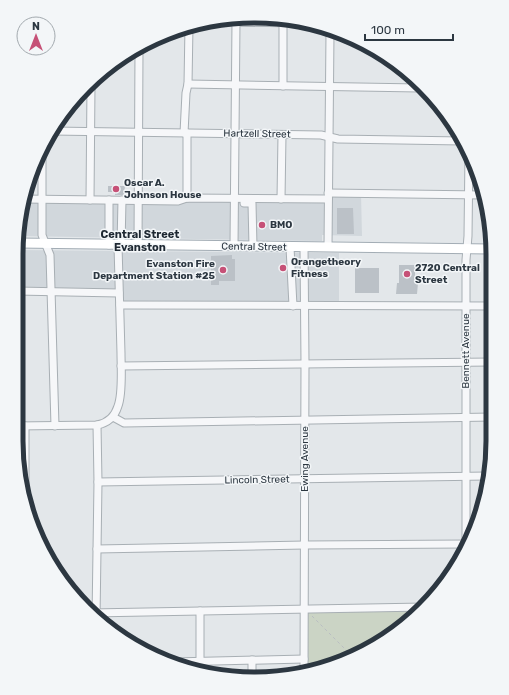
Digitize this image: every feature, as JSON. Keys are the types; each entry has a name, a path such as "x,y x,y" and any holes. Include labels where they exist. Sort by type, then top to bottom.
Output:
{"main road":[{"name":"Central Street","path":"23,243 486,249"}],"street":[{"path":"234,246 236,23"},
{"path":"283,86 284,25"},
{"path":"187,198 186,93 188,84 189,33"},
{"path":"328,247 330,35"},
{"path":"138,245 139,54"},
{"path":"188,84 224,85 236,88 283,86 415,88"},
{"path":"90,200 91,91"},
{"name":"Hartzell Street","path":"59,131 321,135 338,139 456,141"},
{"path":"281,199 282,135"},
{"path":"42,164 42,235 50,255 55,426"},
{"name":"Bennett Avenue","path":"466,534 466,306 469,168"},
{"path":"234,201 328,196 478,195"},
{"path":"30,199 178,201 187,198 252,203 253,246"},
{"path":"25,471 25,426 97,425 108,422 113,417 120,400 120,305 116,245 109,200"},
{"path":"116,245 122,200"},
{"path":"290,247 293,306"},
{"name":"Ewing Avenue","path":"304,247 304,667"},
{"path":"292,275 304,276"},
{"path":"23,291 119,293"},
{"path":"120,305 486,306"},
{"path":"121,366 486,362"},
{"path":"113,417 124,423 486,417"},
{"path":"95,608 98,482 97,425"},
{"name":"Lincoln Street","path":"98,482 483,476"},
{"path":"97,549 305,545 460,547"},
{"path":"102,615 416,606"},
{"path":"200,611 200,665"},
{"path":"186,662 304,659"},
{"path":"252,660 252,672"}],"path":[{"path":"304,609 347,652"}],"shaded area":[{"path":"337,194 361,194 362,236 322,235 322,241 23,236 30,200 187,199 321,201"},
{"path":"23,250 339,253 339,305 120,304 120,292 23,290"}],"green space":[{"path":"412,610 383,633 357,648 329,660 308,666 308,611"}],"building":[{"name":"Oscar A. Johnson House","path":"108,186 125,186 124,195 115,195 115,192 108,192"},
{"path":"337,208 353,208 354,234 337,234"},
{"name":"Evanston Fire Department Station #25","path":"232,255 232,259 235,259 235,281 219,281 219,285 211,285 211,256"},
{"name":"2720 Central Street","path":"399,265 415,265 415,283 418,283 417,294 396,294 397,283 399,283"},
{"path":"355,268 379,268 379,293 355,293"}],"place":[{"name":"Oscar A. Johnson House","path":"116,189"},
{"name":"BMO","path":"262,225"},
{"name":"Orangetheory Fitness","path":"283,268"},
{"name":"Evanston Fire Department Station #25","path":"223,270"},
{"name":"2720 Central Street","path":"407,274"}],"district":[{"name":"Central Street Evanston","path":"140,240"}]}
